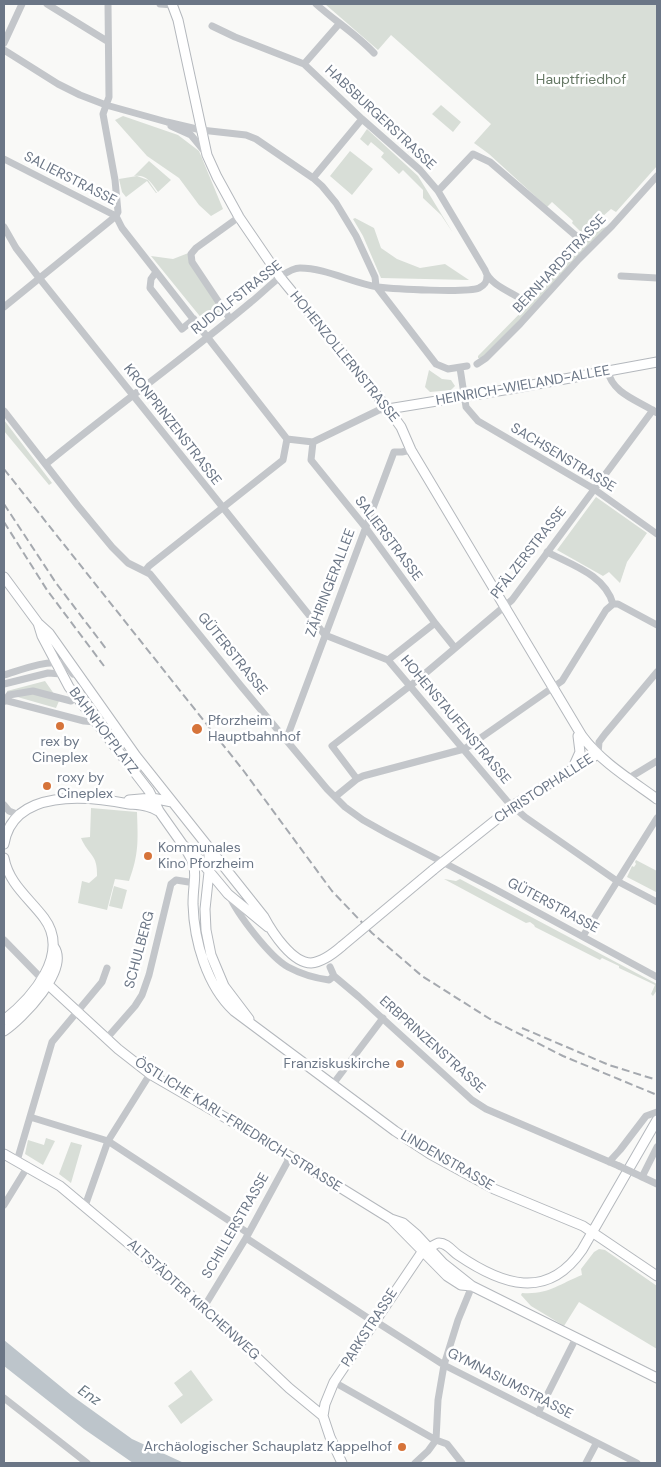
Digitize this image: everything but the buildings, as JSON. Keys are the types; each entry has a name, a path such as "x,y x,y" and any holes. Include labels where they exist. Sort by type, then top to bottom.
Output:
{"main road":[{"name":"HOHENZOLLERNSTRASSE","path":"172,5 178,20 207,155 239,217 280,278 388,409 401,428 407,451 505,606 572,722 589,746 657,799"},
{"name":"HEINRICH-WIELAND-ALLEE","path":"388,409 657,362"},
{"path":"4,577 38,623"},
{"name":"BAHNHOFPLATZ","path":"38,623 55,663 69,687 149,791 158,811 184,845 224,889 269,928"},
{"name":"BAHNHOFPLATZ","path":"38,623 49,633 127,744 264,917 269,928"},
{"name":"HOHENZOLLERNSTRASSE","path":"572,722 580,740 581,749 572,770"},
{"name":"CHRISTOPHALLEE","path":"269,928 290,953 302,961 312,963 329,956 512,806 598,754"},
{"path":"4,844 8,829 19,815 36,805 59,799 80,798 119,801 150,806 158,811"},
{"path":"119,801 152,798 172,802"},
{"name":"LINDENSTRASSE","path":"184,845 196,869 193,904 195,923 209,974 224,1000 242,1018 252,1022"},
{"path":"209,849 210,872"},
{"path":"4,858 6,868 15,884 45,919 52,932 54,947 58,953 55,970 4,1020"},
{"name":"LINDENSTRASSE","path":"210,872 206,896 206,923 208,940 216,969 226,990 252,1022 406,1139 453,1168 502,1193 571,1221 592,1232 657,1276"},
{"path":"206,896 213,886 224,889 233,888 236,886 236,883"},
{"path":"4,1031 26,1012 45,981"},
{"name":"ÖSTLICHE KARL-FRIEDRICH-STRASSE","path":"45,981 107,1038 150,1074 391,1219 426,1251 454,1281 461,1285 472,1286 657,1378"},
{"path":"426,1251 458,1255 506,1281 523,1284 537,1283 552,1278 566,1269 576,1258 657,1120"},
{"name":"ALTSTÄDTER KIRCHENWEG","path":"4,1154 60,1186 85,1206 204,1307 289,1388 323,1416"},
{"name":"PARKSTRASSE","path":"323,1416 325,1404 334,1382 412,1264 426,1251"},
{"path":"323,1416 342,1463"}],"street":[{"path":"4,43 22,4"},
{"path":"47,4 107,41"},
{"path":"4,307 116,216 118,212 119,204 103,114 109,97 108,4"},
{"path":"160,4 172,5"},
{"path":"316,4 339,24 360,38 374,52"},
{"name":"HABSBURGERSTRASSE","path":"304,64 339,24"},
{"name":"HABSBURGERSTRASSE","path":"212,26 304,64 420,170 438,191 487,276 501,288 518,297"},
{"path":"4,50 69,90 106,105 201,130 246,135 313,178 336,203 356,236 375,278 376,286 436,364 448,369 464,367 464,397"},
{"path":"313,178 362,119"},
{"path":"168,122 171,127 191,135 207,155"},
{"name":"HABSBURGERSTRASSE","path":"438,191 473,154 490,162 575,235 583,239"},
{"name":"SALIERSTRASSE","path":"4,159 116,216 122,228 194,319 206,338 287,439"},
{"name":"BERNHARDSTRASSE","path":"477,364 486,358 520,324 657,176"},
{"path":"230,319 191,260 191,254 196,248 239,217"},
{"name":"KRONPRINZENSTRASSE","path":"4,227 16,248 40,279 325,635"},
{"name":"RUDOLFSTRASSE","path":"46,464 280,278 298,268 325,272 376,286 467,290 481,287 501,288"},
{"path":"156,272 151,279 150,288 182,329 194,319"},
{"path":"481,287 487,281 487,276"},
{"path":"621,276 657,278"},
{"path":"608,371 609,379 614,387 655,412"},
{"name":"SACHSENSTRASSE","path":"464,397 468,410 482,423 594,489 657,534"},
{"path":"145,571 284,460 287,439 313,442 379,410 388,409"},
{"name":"GÜTERSTRASSE","path":"4,411 78,506 122,557 132,566 150,574 335,797 363,820 657,977"},
{"name":"PFÄLZERSTRASSE","path":"356,779 332,746 410,686 512,600 594,489 655,412"},
{"name":"SALIERSTRASSE","path":"313,442 312,460 366,528 455,648"},
{"name":"ZÄHRINGERALLEE","path":"286,740 394,452 407,451"},
{"path":"547,552 598,581 608,591 612,604"},
{"path":"612,604 621,606 657,625"},
{"path":"335,797 356,779 374,772 464,749 564,679 606,610 612,604"},
{"path":"388,660 435,623"},
{"name":"HOHENSTAUFENSTRASSE","path":"325,635 388,660 512,806 617,881 657,902"},
{"path":"48,673 54,668 55,663"},
{"path":"4,675 44,664 55,663 66,666 85,684"},
{"name":"CHRISTOPHALLEE","path":"598,754 599,742 657,672"},
{"path":"4,684 48,673 62,674"},
{"path":"4,700 9,695 33,691 70,701"},
{"path":"4,700 84,721 95,722"},
{"path":"629,778 657,761"},
{"path":"4,805 9,811 19,815"},
{"path":"582,936 657,818"},
{"name":"SCHULBERG","path":"107,1038 135,1006 142,995 149,975 171,884 176,880 195,882"},
{"path":"224,889 237,910 282,963 302,974 316,978 329,980 334,976"},
{"name":"ÖSTLICHE KARL-FRIEDRICH-STRASSE","path":"4,940 29,962 45,981"},
{"path":"18,1161 52,1042 102,982 107,968"},
{"name":"ERBPRINZENSTRASSE","path":"330,968 334,976 383,1018 456,1086 479,1104 657,1184"},
{"path":"333,1084 383,1018"},
{"path":"85,1206 108,1141 150,1074"},
{"path":"609,1162 646,1116 657,1112"},
{"name":"GYMNASIUMSTRASSE","path":"30,1117 108,1141 375,1321 444,1365 596,1444 637,1463"},
{"path":"640,1176 657,1146"},
{"name":"SCHILLERSTRASSE","path":"204,1307 290,1157"},
{"path":"4,1205 28,1166"},
{"path":"415,1463 428,1451 436,1440 438,1400 444,1365 458,1320 472,1286"},
{"path":"538,1413 576,1338"},
{"path":"334,1382 436,1440 447,1444 462,1463"},
{"path":"4,1398 88,1463"},
{"path":"586,1463 596,1444"}],"green space":[{"name":"Hauptfriedhof","path":"325,4 657,4 657,166 616,212 611,209 583,234 572,223 573,221 552,202 547,207 489,154 474,143 491,124 391,35 378,50"},
{"path":"441,105 461,122 453,132 432,114"},
{"path":"123,116 178,135 199,151 223,209 211,216 199,205 179,178 147,156 115,120"},
{"path":"367,129 418,176 453,233 441,215 423,198 423,190 403,170 399,174 381,157 384,153 371,142 368,146 360,139"},
{"path":"350,151 373,169 352,195 330,176"},
{"path":"149,161 171,180 158,192 142,176 134,176"},
{"path":"137,176 148,180 157,193 147,181 126,197 122,192 119,179"},
{"path":"355,218 374,228 381,248 397,259 420,268 445,264 469,280 381,278 363,236 353,219"},
{"path":"608,226 482,359 478,358 534,299 581,243 590,234"},
{"path":"191,252 190,256 224,312 207,325 151,256 173,259"},
{"path":"429,370 442,379 451,380 455,386 451,390 430,392 425,387"},
{"path":"4,420 52,483 49,485 4,431"},
{"path":"596,497 647,533 627,562 620,583 609,572 603,576 557,550"},
{"path":"45,681 59,701 56,708 7,694 7,691"},
{"path":"91,808 137,812 138,831 135,863 129,881 115,879 107,910 78,903 82,881 89,883 97,876 96,863 81,838 90,837"},
{"path":"636,860 657,871 656,892 627,877 632,866 634,867 636,864"},
{"path":"444,879 456,881 460,879 657,984 657,990 653,996 651,994 655,985 602,958 600,960 535,927 530,922 526,923"},
{"path":"114,886 127,890 122,909 109,906"},
{"path":"46,1138 55,1141 43,1165 25,1154 28,1140 44,1145"},
{"path":"71,1142 82,1145 71,1183 59,1174"},
{"path":"599,1249 605,1250 657,1286 657,1349 579,1302 564,1326 531,1306 521,1295 522,1293 546,1291 582,1275 581,1269 594,1252"},
{"path":"191,1370 213,1400 181,1424 168,1406 183,1395 174,1383"}],"shaded area":[{"path":"4,1340 71,1395 132,1439 184,1463 133,1463 84,1429 4,1366"}],"railway":[{"path":"4,469 243,770 332,891 372,933 422,976 490,1019 563,1056 657,1095"},
{"path":"4,504 56,583 107,650"},
{"path":"4,522 47,590 104,666"},
{"path":"522,1028 609,1065 657,1080"}],"place":[{"name":"rex by Cineplex","path":"60,726"},
{"name":"Pforzheim Hauptbahnhof","path":"197,729"},
{"name":"roxy by Cineplex","path":"47,786"},
{"name":"Kommunales Kino Pforzheim","path":"148,856"},
{"name":"Franziskuskirche","path":"400,1064"},
{"name":"Archäologischer Schauplatz Kappelhof","path":"402,1447"}],"water label":[{"name":"Enz","path":"89,1396"}]}
